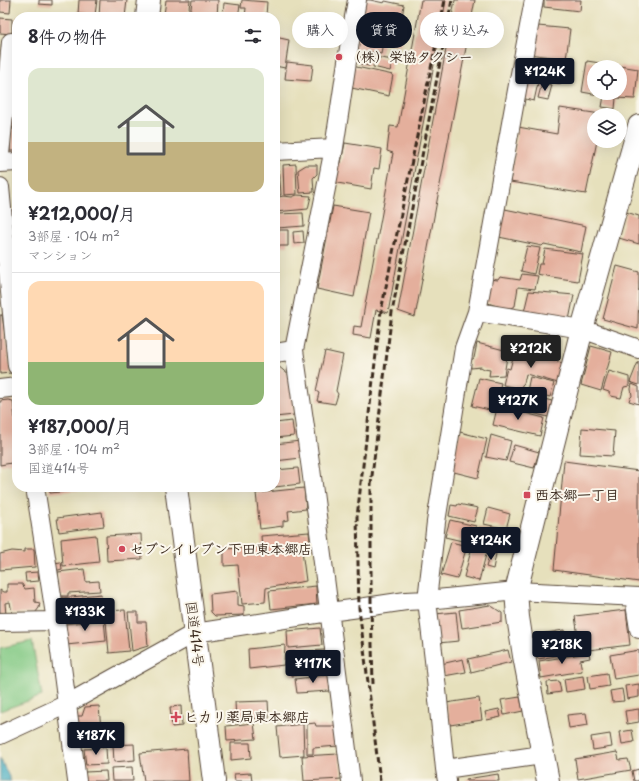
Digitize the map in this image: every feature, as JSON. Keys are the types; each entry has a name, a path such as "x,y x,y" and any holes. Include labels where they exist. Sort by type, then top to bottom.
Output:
{"main road":[{"path":"148,12 149,0"},
{"path":"548,781 523,648 516,591 582,329 639,126"},
{"name":"国道414号","path":"177,492 214,781"}],"street":[{"path":"352,781 294,350 334,148 357,0"},
{"path":"534,0 477,312 464,348 436,522 427,600 446,775 542,755"},
{"path":"0,155 11,42"},
{"path":"280,151 334,148"},
{"path":"0,163 12,162"},
{"path":"0,187 12,313"},
{"path":"477,312 582,329 639,349"},
{"path":"280,352 294,350"},
{"path":"0,390 12,388"},
{"path":"36,492 56,621 77,781"},
{"path":"2,735 67,704 195,633 406,601 516,591 636,597 639,629"},
{"path":"0,622 56,621"}],"green space":[{"path":"32,641 42,696 0,711 0,648"}],"water":[{"path":"0,758 11,781 0,781"}],"building":[{"path":"0,0 11,0 10,13 0,12"},
{"path":"39,0 52,0 52,5 39,4"},
{"path":"79,0 97,0 95,12 78,12"},
{"path":"100,0 127,0 126,12 99,12"},
{"path":"166,0 190,0 189,12 164,12"},
{"path":"192,0 218,0 217,12 191,12"},
{"path":"242,0 267,2 266,12 246,12 246,8 241,8"},
{"path":"365,0 384,3 385,1 404,5 403,12 362,12"},
{"path":"421,0 446,0 444,12 420,12 420,48 437,48 388,313 376,310 371,338 353,335 354,326 361,327 393,153 387,151 390,126 398,127"},
{"path":"455,0 475,0 473,12 453,12"},
{"path":"544,0 581,0 580,11 544,7"},
{"path":"224,3 240,5 239,12 223,12"},
{"path":"0,18 12,19 12,34 0,33"},
{"path":"538,26 570,29 566,59 528,54"},
{"path":"355,36 356,48 382,48 381,54 371,52 369,66 359,64 361,53 353,51"},
{"path":"280,38 289,40 285,68 280,67"},
{"path":"446,48 466,48 415,317 398,311"},
{"path":"375,57 393,60 390,71 373,67"},
{"path":"587,61 587,93 582,92"},
{"path":"287,62 313,65 311,81 285,79"},
{"path":"542,63 564,66 561,84 540,79"},
{"path":"352,66 393,75 389,96 347,87"},
{"path":"627,67 638,69 635,99 627,99"},
{"path":"525,80 538,83 534,101 521,98"},
{"path":"542,83 552,85 548,100 538,98"},
{"path":"603,100 616,100 615,108 602,107"},
{"path":"560,108 587,112 587,148 596,148 586,194 510,182 518,127 557,134"},
{"path":"11,129 12,129 12,151 10,151"},
{"path":"345,143 382,149 379,169 374,168 371,189 332,182 336,162 341,163"},
{"path":"296,164 297,194 284,195 283,165"},
{"path":"306,165 317,165 317,174 313,178 314,192 300,193 298,170"},
{"path":"297,195 311,196 308,209 280,212 280,197 292,197"},
{"path":"333,206 369,212 354,297 317,289"},
{"path":"500,208 586,226 581,252 494,236"},
{"path":"626,212 639,216 639,244 619,238"},
{"path":"303,213 304,226 280,228 280,214"},
{"path":"280,230 288,230 288,246 280,246"},
{"path":"303,231 304,243 294,244 293,232"},
{"path":"527,246 540,248 534,274 521,271"},
{"path":"545,249 583,254 578,281 537,274 539,264 542,264"},
{"path":"617,266 639,272 638,329 603,319"},
{"path":"522,274 538,276 535,289 518,287 515,306 508,309 485,302 489,279 498,280 500,277 520,280"},
{"path":"529,291 574,295 569,320 524,312"},
{"path":"0,315 2,315 11,373 0,374"},
{"path":"477,343 508,351 504,375 489,376 490,370 481,367 471,368 470,361 474,358"},
{"path":"591,346 612,352 601,391 581,385"},
{"path":"515,350 562,363 558,383 526,374 521,389 503,385 507,368 510,369"},
{"path":"325,351 343,355 336,391 338,394 335,404 317,401 319,393 316,391"},
{"path":"639,362 639,385 630,382"},
{"path":"280,368 290,376 294,415 280,416"},
{"path":"609,371 629,377 629,386 624,387 621,398 611,396 609,392 603,390"},
{"path":"530,377 554,383 550,397 527,391"},
{"path":"479,378 501,383 494,411 472,406"},
{"path":"632,384 639,387 639,404 629,401 632,396"},
{"path":"507,389 515,391 511,407 503,405"},
{"path":"517,392 552,401 548,417 513,408"},
{"path":"0,401 12,401 12,463 0,465"},
{"path":"502,407 544,418 540,436 493,425 497,408"},
{"path":"292,421 294,436 280,437 280,422"},
{"path":"582,428 615,431 613,456 580,454"},
{"path":"460,432 487,439 478,478 450,471"},
{"path":"491,435 511,441 506,461 486,457"},
{"path":"300,441 301,458 280,460 280,443"},
{"path":"514,445 539,452 534,468 509,462"},
{"path":"564,461 639,471 639,582 554,570"},
{"path":"298,468 300,484 280,486 280,470"},
{"path":"304,488 306,509 288,511 289,520 283,521 283,526 260,529 256,493 280,492 280,490"},
{"path":"458,504 478,508 474,522 449,516 451,505 457,506"},
{"path":"488,508 510,514 506,529 484,524"},
{"path":"102,512 104,526 59,532 57,518"},
{"path":"450,520 476,526 471,543 445,537"},
{"path":"479,528 508,535 507,539 516,541 515,548 507,546 505,552 475,545"},
{"path":"309,532 311,550 302,551 306,581 266,588 265,602 242,604 238,565 224,566 224,549 262,547 261,536"},
{"path":"141,534 142,559 107,561 106,536"},
{"path":"96,535 99,562 63,566 61,539"},
{"path":"451,542 467,546 457,579 441,575"},
{"path":"472,547 487,551 479,581 464,577"},
{"path":"25,549 34,549 35,567 0,570 0,554 12,551 25,552"},
{"path":"490,553 496,554 493,569 486,567"},
{"path":"61,562 62,569 55,571 53,563"},
{"path":"84,569 86,582 99,581 100,591 68,593 68,596 60,596 58,572"},
{"path":"38,572 39,581 26,582 25,573"},
{"path":"7,584 22,584 25,589 34,588 35,602 40,603 39,608 35,613 12,613 10,602 5,603 6,615 0,615 0,590 7,592"},
{"path":"316,586 317,604 271,609 269,591"},
{"path":"238,591 238,605 244,606 244,615 215,616 211,612 210,594"},
{"path":"101,594 103,618 63,622 61,598"},
{"path":"490,605 502,613 502,622 462,628 459,610"},
{"path":"125,610 129,651 109,653 105,611"},
{"path":"626,610 630,645 580,651 575,616"},
{"path":"128,612 138,612 138,622 146,622 148,646 132,651"},
{"path":"456,612 459,641 438,643 435,614"},
{"path":"104,620 106,641 66,645 64,624"},
{"path":"320,628 322,645 288,648 287,631"},
{"path":"564,630 568,654 538,659 534,635"},
{"path":"285,645 284,665 249,669 248,649"},
{"path":"326,650 329,672 292,676 290,652"},
{"path":"508,650 511,662 471,672 468,659"},
{"path":"639,650 639,675 614,679 610,655"},
{"path":"589,653 590,658 580,660 582,671 541,678 539,661"},
{"path":"463,659 466,672 444,676 441,664"},
{"path":"607,673 609,686 590,689 588,676"},
{"path":"329,675 330,691 297,693 295,679"},
{"path":"583,676 585,689 566,692 564,679"},
{"path":"559,681 561,692 548,694 547,682"},
{"path":"639,684 639,697 627,699 625,686"},
{"path":"622,689 624,701 612,702 610,691"},
{"path":"520,697 523,711 504,715 501,700"},
{"path":"479,698 482,720 450,725 446,703"},
{"path":"268,701 269,718 236,719 235,702"},
{"path":"99,706 102,741 78,743 75,716 82,716 85,707"},
{"path":"181,706 182,726 172,727 170,707"},
{"path":"499,709 501,717 487,720 485,712"},
{"path":"639,709 639,722 627,724 625,711"},
{"path":"586,713 588,725 569,728 567,715"},
{"path":"254,723 256,739 227,741 226,726"},
{"path":"315,723 316,726 336,726 338,746 313,748 313,754 307,754 307,724"},
{"path":"303,724 304,755 280,757 277,727"},
{"path":"632,730 634,742 622,744 620,732"},
{"path":"610,734 612,747 593,750 591,737"},
{"path":"231,743 250,743 251,758 231,760"},
{"path":"134,744 135,760 114,762 113,745"},
{"path":"106,748 107,764 86,765 84,749"},
{"path":"187,749 189,781 144,781 140,753"},
{"path":"617,752 619,760 628,759 631,770 578,779 575,759"},
{"path":"339,754 342,779 304,781 302,756"},
{"path":"132,767 133,781 112,781 111,768"},
{"path":"639,769 639,781 634,781 632,771"},
{"path":"106,771 107,781 86,781 85,772"},
{"path":"251,773 252,781 235,781 234,774"},
{"path":"498,774 499,781 467,781 466,779"}],"railway":[{"path":"380,781 359,608 357,517 381,311 445,0"},
{"path":"373,684 371,606 371,484 392,312 452,0"}],"place":[{"name":"（株）栄協タクシー","path":"339,57"},
{"name":"西本郷一丁目","path":"527,495"},
{"name":"セブンイレブン下田東本郷店","path":"122,549"},
{"name":"ヒカリ薬局東本郷店","path":"176,717"}]}
